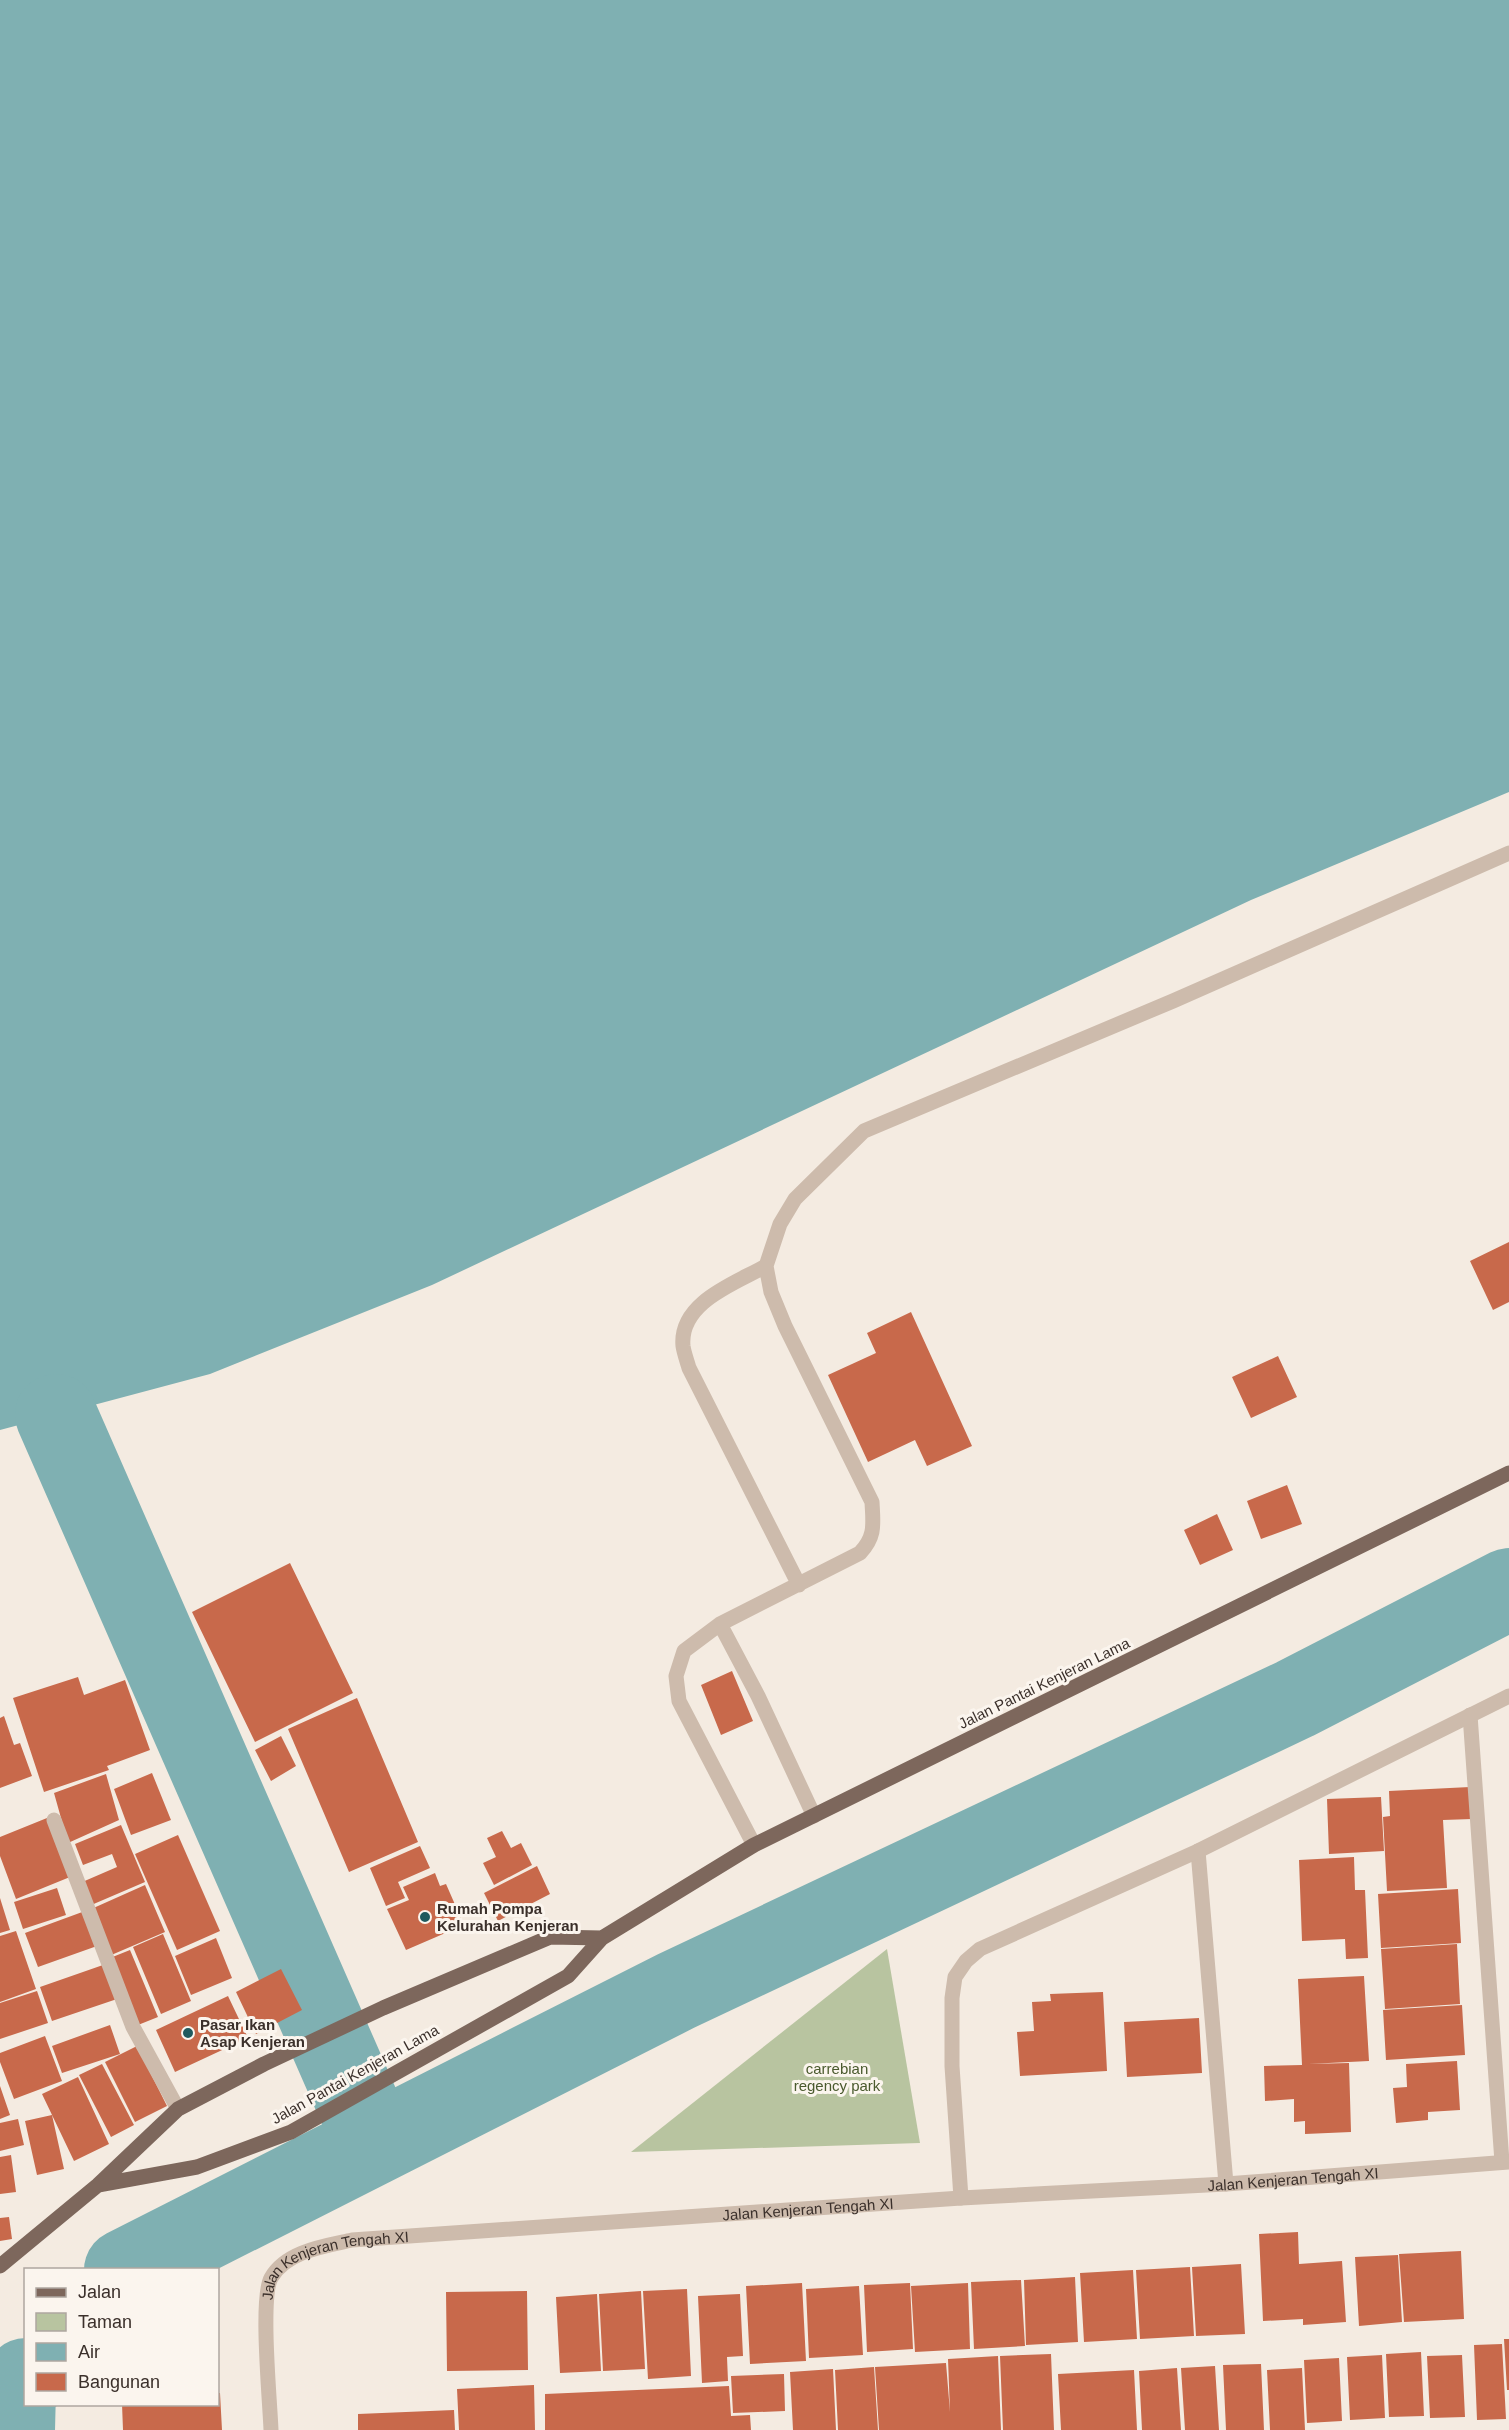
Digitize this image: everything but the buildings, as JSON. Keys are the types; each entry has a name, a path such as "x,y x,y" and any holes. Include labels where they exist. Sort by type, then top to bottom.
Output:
{"main road":[{"name":"Jalan Pantai Kenjeran Lama","path":"98,2185 197,2167 291,2132 568,1976 602,1938 754,1845 1509,1473"},
{"name":"Jalan Pantai Kenjeran Lama","path":"0,2266 98,2185 178,2109 264,2064 382,2008 550,1938 602,1938"}],"street":[{"path":"754,1845 680,1701 676,1676 684,1651 720,1624 860,1553 870,1542 873,1525 872,1502 784,1326 771,1292 766,1266 780,1224 795,1199 864,1131 1173,1001 1509,853"},
{"path":"766,1266 704,1301 687,1319 683,1345 689,1368 799,1585"},
{"path":"720,1624 758,1696 814,1816"},
{"path":"961,2198 952,2066 952,1998 956,1977 966,1961 980,1949 1198,1851 1509,1696"},
{"path":"1470,1715 1506,2162"},
{"path":"54,1820 133,2027 178,2109"},
{"path":"1198,1851 1226,2184"},
{"name":"Jalan Kenjeran Tengah XI","path":"272,2430 266,2304 270,2279 283,2265 317,2248 352,2240 961,2198 1226,2184 1506,2162"}],"green space":[{"name":"carrebian regency park","path":"887,1949 920,2143 631,2152"}],"water":[{"path":"0,0 1509,0 1509,792 1251,900 432,1285 210,1374 0,1430"}],"waterway":[{"path":"56,1415 375,2143"},
{"path":"129,2268 676,1991 1295,1699 1509,1589"},
{"path":"14,2430 15,2390 24,2381"}],"place":[{"name":"Rumah Pompa Kelurahan Kenjeran","path":"425,1917"},
{"name":"Pasar Ikan Asap Kenjeran","path":"188,2033"}]}
